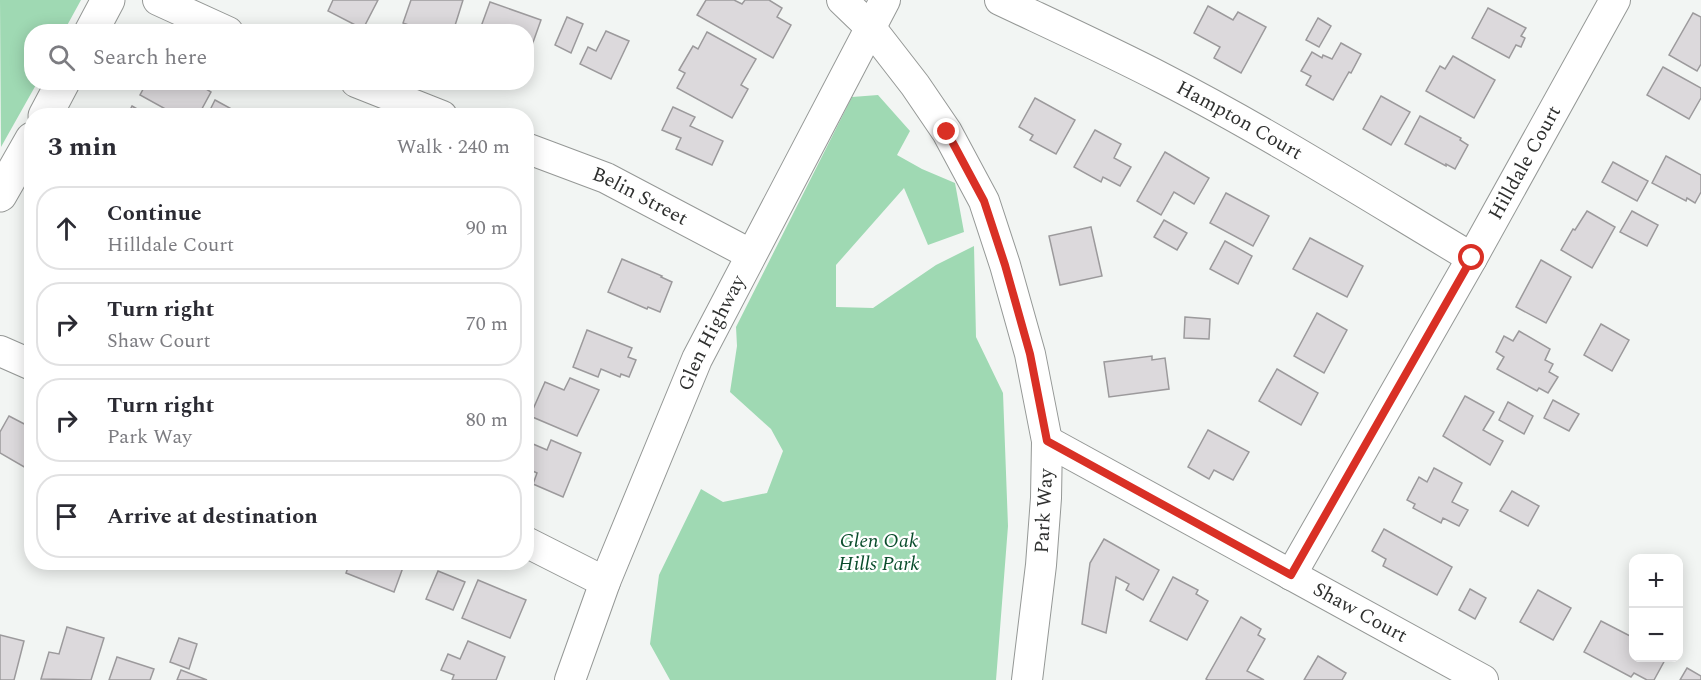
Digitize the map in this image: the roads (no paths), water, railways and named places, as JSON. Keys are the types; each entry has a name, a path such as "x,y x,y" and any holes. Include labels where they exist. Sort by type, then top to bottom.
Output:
{"street":[{"path":"95,24 108,0"},
{"path":"158,0 210,24"},
{"name":"Park Way","path":"842,0 870,27 915,85 947,132 984,201 1030,354 1047,441 1041,565 1027,680"},
{"name":"Glen Highway","path":"570,680 605,582 697,359 885,0"},
{"name":"Hampton Court","path":"1000,0 1073,33 1254,128 1472,258"},
{"name":"Hilldale Court","path":"1291,575 1472,258 1615,0"},
{"path":"49,108 59,90"},
{"path":"376,90 422,108"},
{"path":"4,181 24,151"},
{"name":"Belin Street","path":"534,151 606,178 750,254"},
{"path":"0,351 24,362"},
{"name":"Shaw Court","path":"1047,441 1483,680"},
{"path":"534,546 605,582"}],"park label":[{"name":"Glen Oak Hills Park","path":"879,552"}]}
